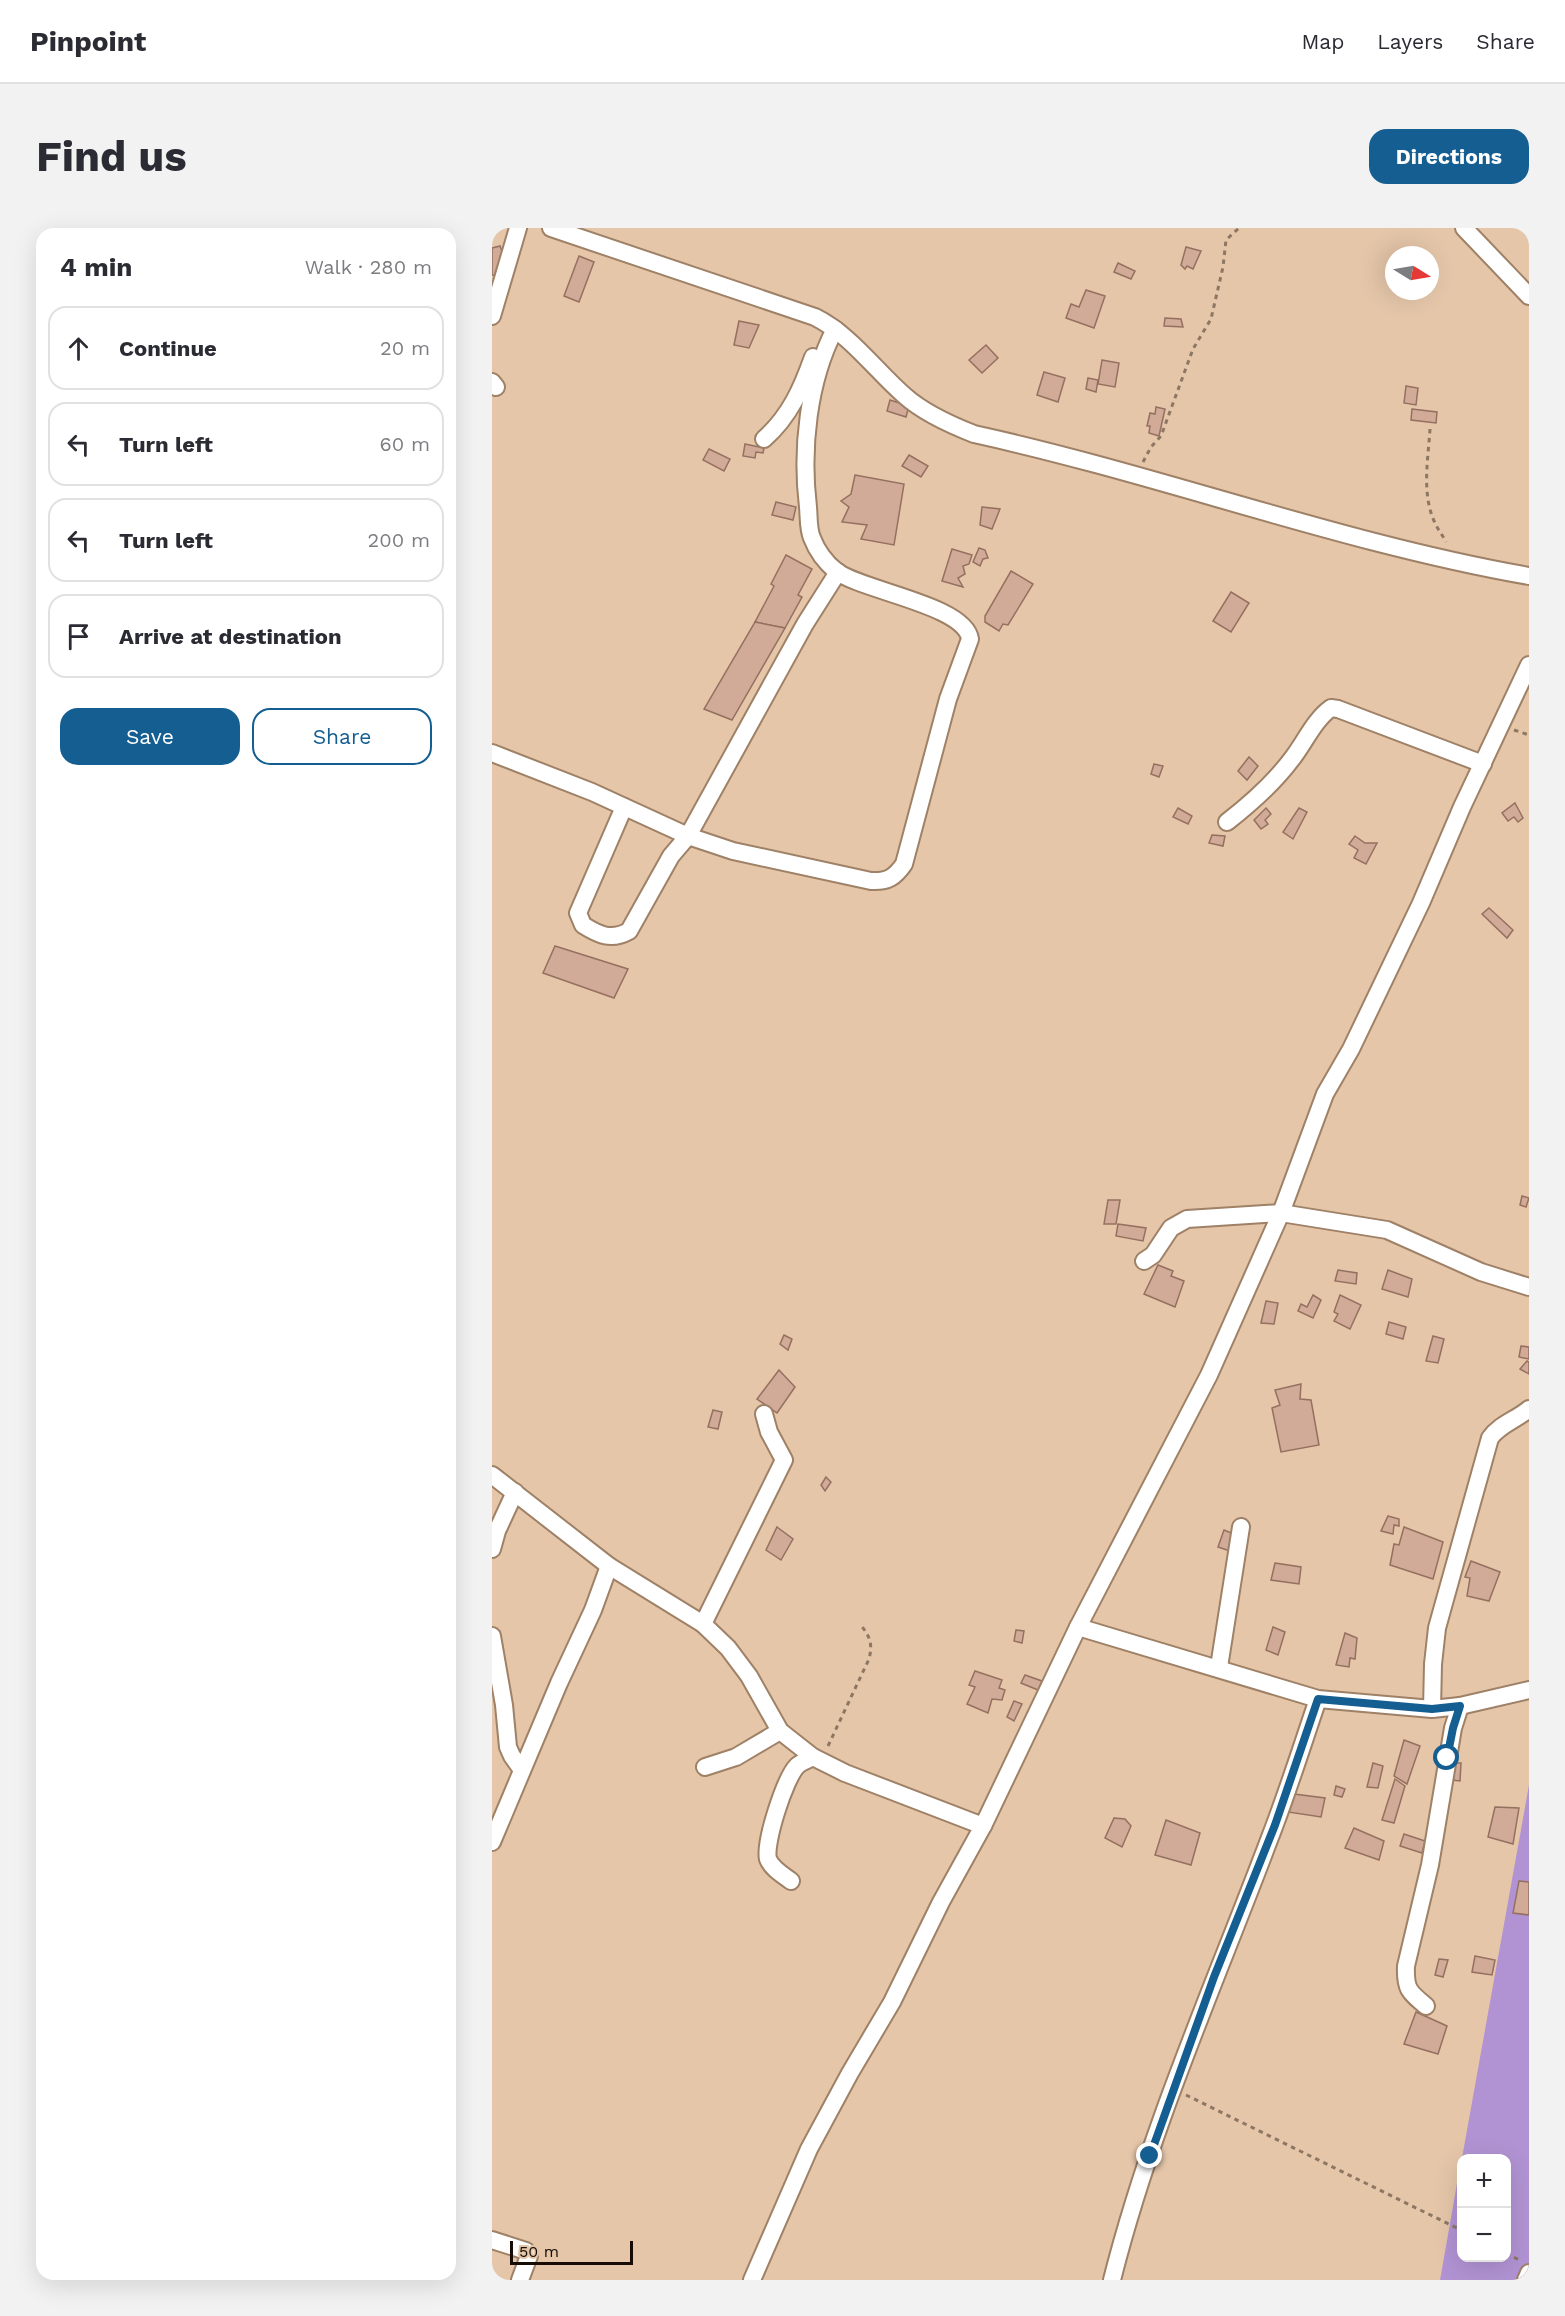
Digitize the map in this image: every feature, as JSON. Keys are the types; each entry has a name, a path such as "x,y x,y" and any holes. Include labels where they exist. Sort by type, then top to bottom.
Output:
{"street":[{"path":"492,316 518,228"},
{"path":"551,228 721,287 801,311 830,326 906,397 955,427 974,434 1136,475 1387,546 1454,563 1529,576"},
{"path":"1464,228 1529,296"},
{"path":"764,439 786,416 799,394 830,326"},
{"path":"492,753 688,836 733,851 872,881 891,879 904,864 948,699 968,645 969,631 963,625 927,605 838,572 821,557 811,536 804,476 810,412 830,326"},
{"path":"624,807 578,913 583,926 608,938 618,937 629,931 671,856 688,836 805,624 838,572"},
{"path":"752,2280 809,2149 892,2002 941,1902 983,1826 1078,1627 1209,1375 1281,1213 1325,1094 1351,1049 1421,903 1462,807 1529,664"},
{"path":"1227,822 1272,782 1303,745 1325,712 1331,708 1392,728 1484,764"},
{"path":"1144,1261 1153,1256 1171,1228 1187,1219 1281,1213 1387,1230 1481,1272 1529,1287"},
{"path":"1432,1709 1437,1628 1490,1438 1496,1429 1518,1418 1529,1409"},
{"path":"703,1624 784,1460 768,1432 764,1414"},
{"path":"492,1475 609,1566 703,1624 728,1648 749,1676 780,1731 811,1755 983,1826"},
{"path":"492,1549 497,1531 515,1492"},
{"path":"1219,1668 1241,1527"},
{"path":"492,1842 593,1610 609,1566"},
{"path":"1078,1627 1318,1699 1432,1709 1460,1706 1529,1690"},
{"path":"492,1636 504,1705 508,1747 522,1770"},
{"path":"1112,2280 1137,2190 1214,1977 1272,1833 1318,1699"},
{"path":"1426,2006 1409,1992 1405,1979 1406,1966 1430,1865 1453,1728 1460,1706"},
{"path":"705,1767 731,1760 780,1731"},
{"path":"791,1881 771,1864 768,1848 777,1807 796,1766 811,1755"},
{"path":"492,2240 526,2251 529,2256 520,2280"},
{"path":"1526,2280 1529,2273"}],"path":[{"path":"1136,475 1151,447 1161,436 1193,349 1211,320 1223,267 1226,240 1239,228"},
{"path":"1430,429 1426,484 1428,500 1436,526 1450,549 1454,563"},
{"path":"811,1755 869,1659 871,1639 860,1624"},
{"path":"1174,2089 1457,2228"},
{"path":"1511,2256 1529,2265"}],"shaded area":[{"path":"1529,1785 1529,2280 1440,2280 1457,2184 1457,2262 1511,2262 1511,2154 1463,2154"}],"building":[{"path":"500,246 503,254 499,276 492,275 492,248"},
{"path":"1186,247 1201,251 1193,269 1187,266 1185,269 1181,265"},
{"path":"579,256 594,262 579,302 564,296"},
{"path":"1118,263 1135,271 1131,279 1114,272"},
{"path":"1086,290 1105,296 1094,328 1066,318 1071,304 1079,307"},
{"path":"1165,318 1181,319 1183,327 1164,326"},
{"path":"739,321 759,325 749,348 734,345"},
{"path":"986,345 998,358 982,373 969,360"},
{"path":"1102,360 1119,363 1115,387 1098,384"},
{"path":"1044,372 1065,378 1058,402 1037,395"},
{"path":"1088,378 1098,380 1096,392 1086,389"},
{"path":"1406,386 1418,388 1416,405 1404,403"},
{"path":"890,400 909,406 906,417 887,411"},
{"path":"1156,407 1165,409 1159,436 1149,433 1150,426 1147,426 1150,413 1155,414"},
{"path":"1412,409 1437,412 1436,423 1411,420"},
{"path":"745,444 764,448 763,453 756,452 755,458 743,456"},
{"path":"709,449 730,459 724,471 703,460"},
{"path":"909,455 928,466 921,477 902,466"},
{"path":"855,475 904,484 894,545 861,539 867,525 842,522 849,507 841,501 851,494"},
{"path":"776,502 796,507 793,520 772,515"},
{"path":"982,507 1000,509 992,529 980,525"},
{"path":"979,548 985,550 988,558 983,559 980,566 973,562"},
{"path":"952,549 972,555 969,564 963,566 965,574 958,578 963,587 942,581"},
{"path":"786,555 812,569 798,595 802,597 785,628 755,622 774,586 771,584"},
{"path":"1011,571 1033,584 1008,625 1003,624 999,631 985,622 985,616"},
{"path":"1231,592 1249,603 1231,632 1213,621"},
{"path":"755,622 785,628 732,720 704,709"},
{"path":"1249,757 1258,766 1247,780 1238,771"},
{"path":"1154,764 1163,766 1159,777 1151,774"},
{"path":"1515,803 1523,818 1518,822 1514,817 1508,821 1502,813"},
{"path":"1178,808 1192,816 1188,824 1173,817"},
{"path":"1266,808 1271,814 1265,820 1268,824 1261,829 1254,820"},
{"path":"1299,808 1307,812 1293,839 1283,832"},
{"path":"1212,835 1225,836 1223,846 1209,843"},
{"path":"1355,836 1365,843 1377,843 1366,864 1354,858 1358,850 1349,844"},
{"path":"1489,908 1513,930 1507,938 1482,914"},
{"path":"555,946 628,969 614,998 543,973"},
{"path":"1522,1196 1529,1198 1526,1207 1520,1205"},
{"path":"1108,1200 1120,1200 1116,1224 1104,1224"},
{"path":"1118,1224 1146,1228 1143,1241 1116,1236"},
{"path":"1158,1265 1173,1271 1171,1276 1184,1281 1175,1307 1144,1294"},
{"path":"1338,1270 1357,1273 1356,1284 1335,1281"},
{"path":"1388,1270 1412,1279 1408,1297 1382,1289"},
{"path":"1313,1295 1321,1300 1313,1318 1298,1311 1301,1304 1307,1307"},
{"path":"1340,1295 1361,1305 1350,1329 1334,1321 1338,1314 1334,1312"},
{"path":"1266,1301 1278,1303 1274,1324 1261,1323"},
{"path":"1389,1322 1406,1327 1403,1339 1386,1334"},
{"path":"784,1335 792,1339 788,1350 780,1344"},
{"path":"1433,1336 1444,1339 1438,1363 1426,1361"},
{"path":"1521,1346 1529,1347 1529,1359 1519,1357"},
{"path":"1527,1361 1529,1362 1529,1374 1520,1369"},
{"path":"779,1370 795,1387 777,1413 757,1399"},
{"path":"1301,1384 1300,1399 1311,1400 1319,1445 1281,1452 1272,1408 1280,1405 1275,1390"},
{"path":"713,1410 722,1412 718,1429 708,1427"},
{"path":"826,1477 831,1482 825,1491 821,1485"},
{"path":"1388,1516 1399,1519 1399,1526 1394,1525 1393,1534 1381,1531"},
{"path":"777,1527 793,1539 781,1560 766,1550"},
{"path":"1404,1527 1443,1542 1433,1579 1390,1565 1394,1544 1399,1545"},
{"path":"1224,1530 1236,1535 1230,1551 1218,1547"},
{"path":"1471,1561 1500,1572 1489,1601 1467,1596 1470,1578 1465,1577"},
{"path":"1275,1563 1301,1567 1299,1584 1271,1580"},
{"path":"1273,1627 1285,1632 1278,1655 1266,1650"},
{"path":"1016,1630 1024,1631 1022,1643 1014,1641"},
{"path":"1345,1633 1357,1638 1355,1659 1350,1658 1349,1667 1336,1665"},
{"path":"975,1671 1002,1680 999,1688 1005,1690 1002,1700 992,1699 988,1713 967,1704 975,1687 969,1685"},
{"path":"1025,1675 1042,1681 1038,1690 1021,1683"},
{"path":"1014,1701 1022,1704 1014,1721 1007,1717"},
{"path":"1404,1740 1420,1746 1407,1784 1394,1776"},
{"path":"1373,1763 1383,1766 1378,1788 1367,1787"},
{"path":"1454,1763 1461,1763 1460,1781 1452,1780"},
{"path":"1395,1779 1405,1786 1394,1823 1382,1820"},
{"path":"1336,1786 1345,1789 1342,1797 1334,1795"},
{"path":"1294,1794 1325,1798 1321,1817 1288,1812"},
{"path":"1495,1807 1519,1808 1513,1844 1488,1837"},
{"path":"1114,1818 1125,1819 1131,1826 1122,1847 1105,1838"},
{"path":"1166,1820 1200,1833 1191,1865 1155,1855"},
{"path":"1354,1828 1384,1841 1379,1860 1345,1848"},
{"path":"1404,1834 1425,1841 1422,1853 1400,1846"},
{"path":"1519,1881 1529,1882 1529,1915 1513,1913"},
{"path":"1475,1956 1495,1960 1492,1975 1472,1972"},
{"path":"1439,1959 1448,1960 1443,1977 1435,1975"},
{"path":"1416,2012 1447,2026 1438,2054 1404,2044"}],"route":[{"path":"1150,2156 1214,1977 1275,1825 1318,1699 1432,1709 1460,1706 1447,1758"}]}
